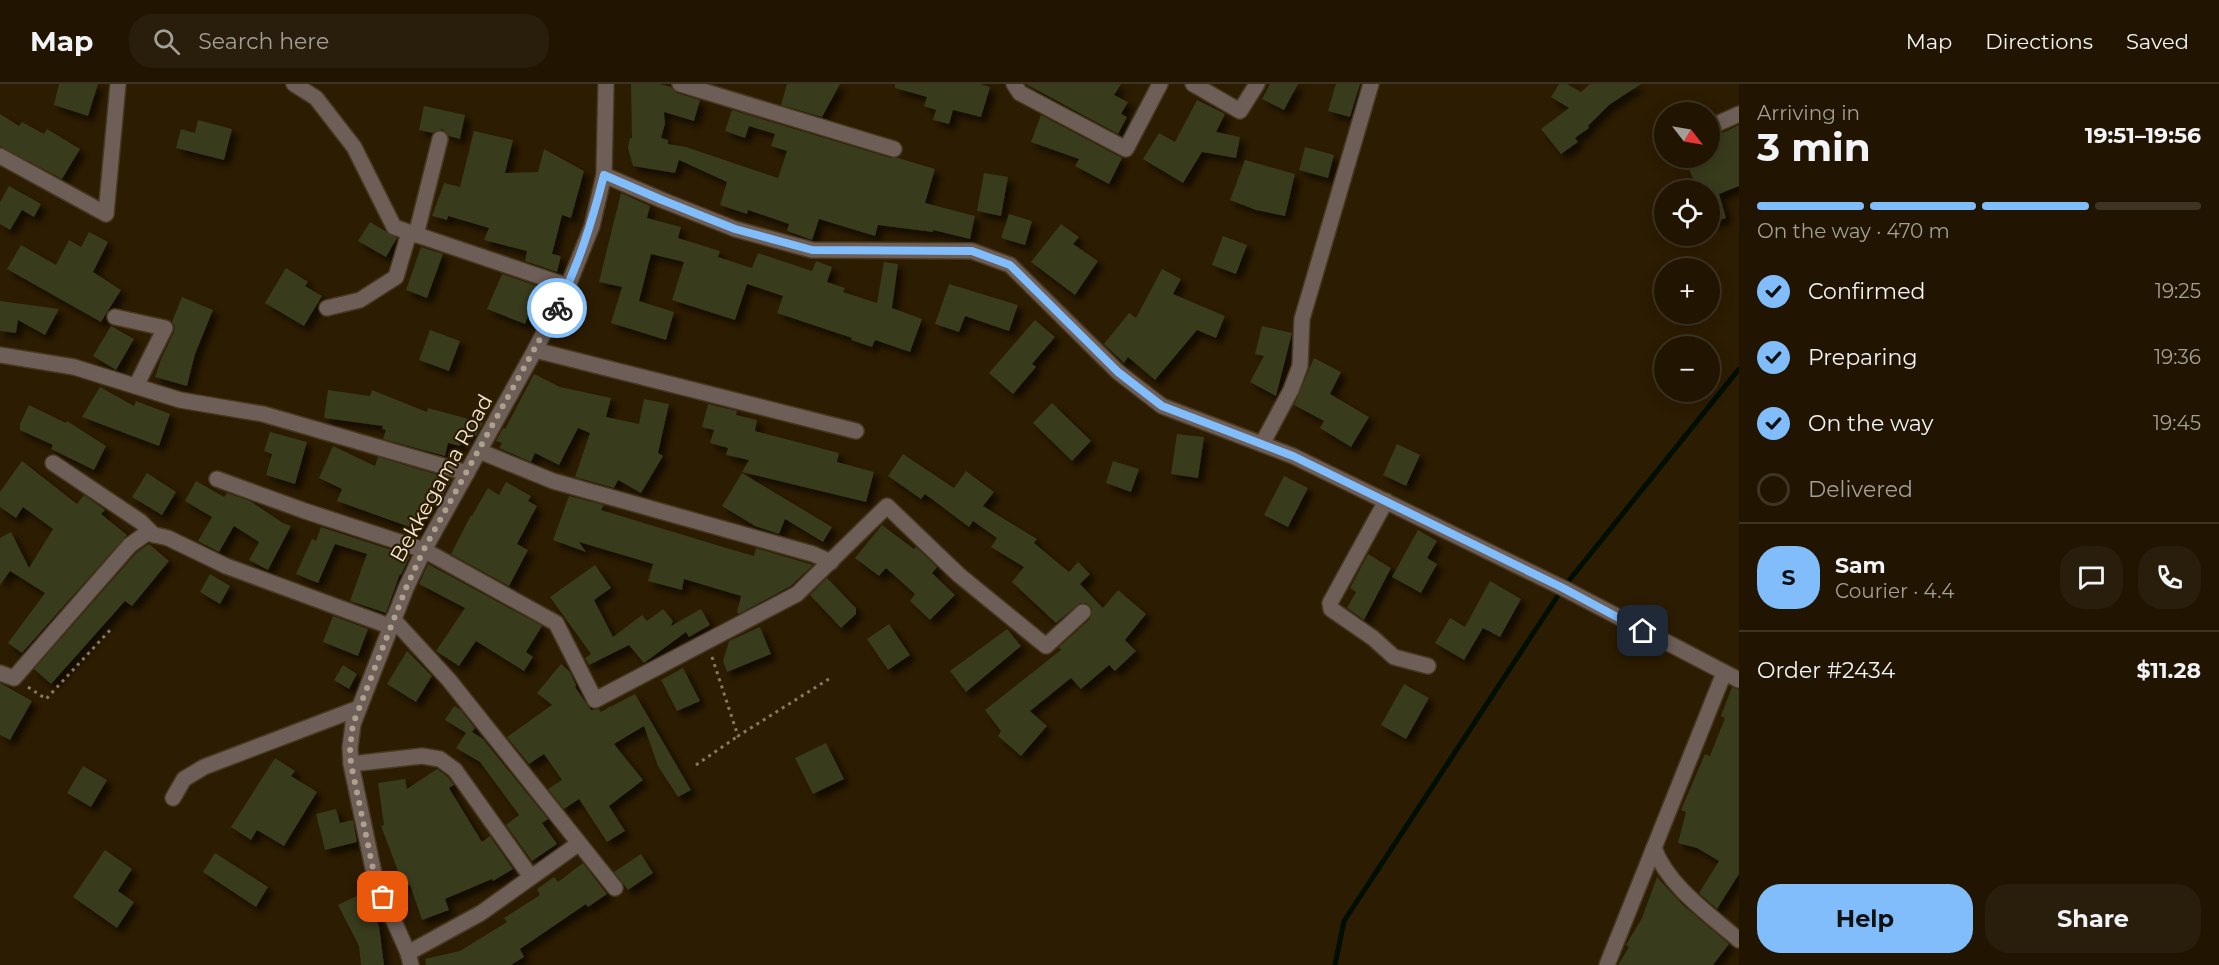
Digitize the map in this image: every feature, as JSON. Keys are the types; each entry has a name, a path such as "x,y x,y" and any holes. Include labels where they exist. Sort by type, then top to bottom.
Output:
{"street":[{"path":"0,156 106,214 118,84"},
{"path":"294,84 316,98 354,147 394,227 568,286"},
{"name":"Bekkegama Road","path":"409,959 375,878 351,764 353,724 391,622 424,549 535,350 568,286 592,226 604,175 606,84"},
{"path":"680,84 894,149"},
{"path":"1014,84 1020,93 1126,149 1160,84"},
{"path":"1193,84 1240,111 1257,84"},
{"path":"1262,444 1291,390 1300,366 1302,319 1371,84"},
{"path":"1720,123 1739,114"},
{"path":"327,308 360,300 396,277 413,234 440,139"},
{"path":"604,175 735,229 812,250 972,251 1010,265 1118,372 1162,406 1293,456 1563,588 1739,680"},
{"path":"115,317 165,328 136,386"},
{"path":"535,350 856,431"},
{"path":"0,355 74,367 180,400 263,414 467,473"},
{"path":"479,451 553,481 813,554 831,562"},
{"path":"53,462 141,522 154,535"},
{"path":"217,479 305,511 424,549 556,623 595,700 797,594 886,506 960,575 1046,646 1083,612"},
{"path":"1386,501 1330,603 1331,609 1373,638 1394,657 1428,666"},
{"path":"7,675 130,545 147,533 168,538 225,566 391,622 449,680 615,888"},
{"path":"1607,965 1724,673"},
{"path":"173,798 184,779 204,767 359,708"},
{"path":"351,764 422,756 440,759 455,770 531,877"},
{"path":"409,959 481,913 578,844"},
{"path":"1654,848 1659,860 1680,886 1700,907 1739,940"}],"path":[{"path":"7,675 46,699 111,629"},
{"path":"707,641 738,736"},
{"path":"696,765 832,677"}],"building":[{"path":"59,84 98,84 88,116 54,105"},
{"path":"631,84 659,84 671,87 677,93 700,100 694,121 664,112 665,124 661,138 668,140 668,144 686,147 778,178 787,151 771,146 775,134 749,126 745,138 725,131 732,110 935,169 925,203 975,216 970,239 933,230 933,232 878,225 875,236 819,219 812,240 787,231 789,224 748,210 747,214 720,205 727,182 679,160 675,173 633,166 628,148 630,138 632,138"},
{"path":"787,84 840,84 822,117 781,105"},
{"path":"895,84 980,84 990,87 981,117 953,110 949,124 933,120 936,110 924,106 927,97 895,88"},
{"path":"1026,84 1121,84 1114,95 1128,102 1121,114 1127,117 1118,134"},
{"path":"1270,84 1298,84 1284,110 1262,99"},
{"path":"1336,84 1360,84 1350,117 1328,111"},
{"path":"1559,84 1567,84 1581,92 1590,84 1641,84 1609,105 1588,126 1589,128 1575,138 1578,142 1561,154 1541,129 1569,108 1551,97"},
{"path":"1197,100 1225,114 1216,132 1240,137 1236,158 1202,152 1183,183 1143,159 1159,133 1175,142"},
{"path":"424,106 465,115 460,139 449,136 442,129 433,133 419,130"},
{"path":"0,114 19,126 22,122 44,134 47,129 80,149 62,179 0,146"},
{"path":"1041,115 1122,158 1109,184 1075,166 1079,159 1031,142"},
{"path":"198,120 232,129 224,160 176,148 181,129 195,133"},
{"path":"1739,125 1739,186 1720,194 1720,180 1694,180 1688,168 1720,168 1720,134"},
{"path":"474,131 513,140 505,173 538,172 544,149 584,171 571,218 562,215 552,254 561,256 557,272 525,261 527,251 484,240 489,228 448,216 447,220 432,216 444,183 460,187"},
{"path":"1305,147 1334,155 1328,178 1299,170"},
{"path":"1245,160 1295,174 1285,216 1256,210 1230,200"},
{"path":"984,173 1008,177 1001,216 977,211"},
{"path":"9,186 41,204 34,217 22,210 10,230 0,224 0,202"},
{"path":"621,193 650,206 647,218 681,227 678,238 720,251 718,257 752,268 758,253 812,271 816,261 832,267 827,282 845,288 843,292 877,303 884,262 898,264 892,308 922,319 910,352 875,340 872,347 777,313 783,296 747,284 735,320 672,300 684,262 651,254 639,301 674,312 666,340 611,323 622,287 599,282"},
{"path":"1720,197 1726,218 1720,220"},
{"path":"1009,214 1032,221 1025,245 1001,238"},
{"path":"370,222 397,238 386,257 358,241"},
{"path":"1061,224 1079,237 1073,244 1098,261 1075,295 1031,262"},
{"path":"89,232 108,242 93,272 121,290 101,322 7,269 21,245 56,265 69,240 81,247"},
{"path":"1223,236 1247,245 1236,274 1212,265"},
{"path":"421,247 443,254 427,298 406,290"},
{"path":"286,268 308,282 305,286 322,296 304,326 265,303"},
{"path":"1162,269 1181,279 1173,294 1225,316 1216,338 1197,330 1155,380 1128,357 1124,363 1104,344 1129,313 1136,318"},
{"path":"502,274 540,287 525,324 487,309"},
{"path":"949,284 1018,305 1009,331 965,316 959,332 935,324"},
{"path":"182,297 213,310 195,354 187,386 155,377 174,332 175,327 172,322"},
{"path":"0,301 59,309 45,335 18,320 16,333 0,331"},
{"path":"1035,320 1055,337 1032,364 1036,367 1013,394 989,373"},
{"path":"111,326 134,339 116,370 93,356"},
{"path":"1262,326 1292,333 1276,396 1250,382 1264,356 1255,354"},
{"path":"430,330 460,341 449,371 419,360"},
{"path":"1314,358 1341,372 1330,394 1369,417 1351,447 1320,428 1324,421 1294,405"},
{"path":"534,374 560,387 611,398 606,417 639,424 644,399 669,404 658,453 663,456 641,493 618,480 614,488 575,477 590,433 578,428 559,465 535,453 531,462 499,448 502,443 496,441 503,428 505,429"},
{"path":"100,387 134,406 136,401 170,414 159,446 82,417"},
{"path":"328,390 370,396 372,390 427,412 428,408 483,423 476,436 464,433 460,446 448,443 445,456 383,439 386,430 382,429 383,426 324,418"},
{"path":"1052,403 1091,441 1072,461 1033,423"},
{"path":"708,404 737,411 736,415 757,420 755,431 839,453 837,462 874,472 866,502 742,472 749,460 726,455 728,448 710,443 714,430 702,427"},
{"path":"29,405 66,423 67,421 106,446 94,470 51,449 53,445 20,430 20,424"},
{"path":"270,432 307,442 295,484 266,475 272,454 264,451"},
{"path":"1177,434 1204,437 1198,478 1171,474"},
{"path":"1397,444 1420,455 1406,486 1383,475"},
{"path":"333,446 375,466 378,457 452,479 437,506 428,503 418,530 337,501 342,489 319,478"},
{"path":"903,454 954,488 966,471 994,492 983,506 1037,539 1034,543 1069,572 1078,562 1090,574 1080,584 1103,608 1118,590 1146,614 1125,640 1136,651 1115,671 1109,665 1081,689 1071,678 1030,711 1047,726 1021,756 998,736 1001,731 985,710 1061,650 1059,647 1090,619 1092,609 1086,603 1080,603 1056,623 1012,582 1024,567 991,547 997,538 973,521 969,527 925,494 921,499 888,476"},
{"path":"22,461 77,504 84,495 105,510 101,514 127,535 22,653 8,643 45,593 10,571 0,585 0,538 11,532 29,568 53,529 23,507 16,518 0,507 0,492"},
{"path":"1113,461 1139,469 1131,492 1106,483"},
{"path":"147,473 176,492 162,515 132,497"},
{"path":"742,473 832,527 823,542 785,519 779,534 755,526 722,506"},
{"path":"1284,476 1308,488 1288,527 1264,515"},
{"path":"196,481 224,497 227,493 250,501 291,526 268,570 249,560 259,542 234,526 219,552 198,541 212,517 185,501"},
{"path":"506,482 531,496 528,501 537,506 517,544 528,550 509,586 451,554 488,488 499,495"},
{"path":"569,496 604,505 601,510 754,556 756,548 813,565 791,586 739,614 737,612 741,596 684,579 682,590 648,581 653,564 579,542 586,552 553,540"},
{"path":"882,525 914,549 916,547 937,567 932,573 955,595 930,620 910,601 915,594 886,568 879,576 855,558"},
{"path":"321,527 410,556 400,574 386,613 350,601 367,554 335,544 318,583 296,574 312,539 316,541"},
{"path":"1418,530 1437,541 1427,558 1437,564 1421,593 1392,577"},
{"path":"149,544 169,561 132,606 125,601 51,684 34,669 137,552"},
{"path":"1368,554 1391,568 1364,620 1347,608 1356,592 1350,588"},
{"path":"428,564 542,626 526,652 533,657 524,671 476,641 459,666 436,651 465,608 419,584"},
{"path":"595,565 611,588 594,600 613,637 642,615 647,621 663,609 673,621 671,626 701,609 710,625 689,637 686,632 644,663 629,645 589,665 585,658 591,654 550,597"},
{"path":"210,574 230,586 220,604 200,592"},
{"path":"827,578 856,608 856,614 841,628 810,595"},
{"path":"1490,581 1521,599 1500,637 1483,628 1464,660 1435,643 1450,618 1465,627"},
{"path":"333,616 368,629 358,656 323,642"},
{"path":"889,624 910,655 888,670 867,639"},
{"path":"760,627 771,654 727,672 723,661 729,641"},
{"path":"1007,629 1021,646 966,692 950,671"},
{"path":"407,651 432,676 416,702 387,684"},
{"path":"561,664 570,672 575,687 591,710 599,709 601,712 611,706 613,708 612,706 635,694 691,790 678,797 658,766 644,726 614,744 643,780 609,806 625,831 607,842 579,799 564,809 548,789 562,780 544,754 529,764 507,737 552,705 537,693"},
{"path":"343,665 357,674 349,689 334,680"},
{"path":"683,668 700,701 677,711 661,680"},
{"path":"0,683 32,701 10,740 0,735"},
{"path":"1404,684 1429,698 1406,739 1381,725"},
{"path":"1732,687 1739,690 1739,874 1717,909 1699,893 1719,861 1697,848 1678,843 1686,812 1681,810 1705,754 1710,756 1725,718 1721,716"},
{"path":"454,706 461,710 475,728 472,732 483,739 548,819 542,823 557,844 532,861 506,825 519,815 480,762 456,748 466,733 445,720"},
{"path":"826,743 844,779 813,794 795,758"},
{"path":"275,758 295,771 291,776 317,792 284,846 257,830 251,840 231,827"},
{"path":"83,766 107,780 91,807 67,793"},
{"path":"437,769 454,785 449,788 482,842 490,836 513,869 493,881 492,879 445,899 449,910 422,920 410,885 404,887 381,826 384,825 378,783 405,779 407,789"},
{"path":"336,809 340,823 353,820 357,842 325,850 316,814"},
{"path":"105,850 132,869 118,891 134,902 117,928 73,897"},
{"path":"215,853 268,887 256,907 203,872"},
{"path":"641,854 653,873 628,890 614,872"},
{"path":"583,863 607,894 588,907 586,904 520,949 524,957 511,965 426,965 425,959 460,951 507,922 504,918 540,895 537,889 554,877 558,882"},
{"path":"1657,877 1684,906 1729,944 1713,965 1618,965 1629,947 1626,945 1642,918"},
{"path":"363,893 379,926 384,965 361,965 359,946 338,905"}],"waterway":[{"path":"1335,965 1344,921 1563,588 1739,369"}],"way so far":[{"path":"383,897 375,878 351,764 353,724 393,619 424,549 557,308"}],"route":[{"path":"557,308 592,226 604,175 735,229 812,250 972,251 1010,265 1118,372 1162,406 1293,456 1563,588 1643,631"}]}
